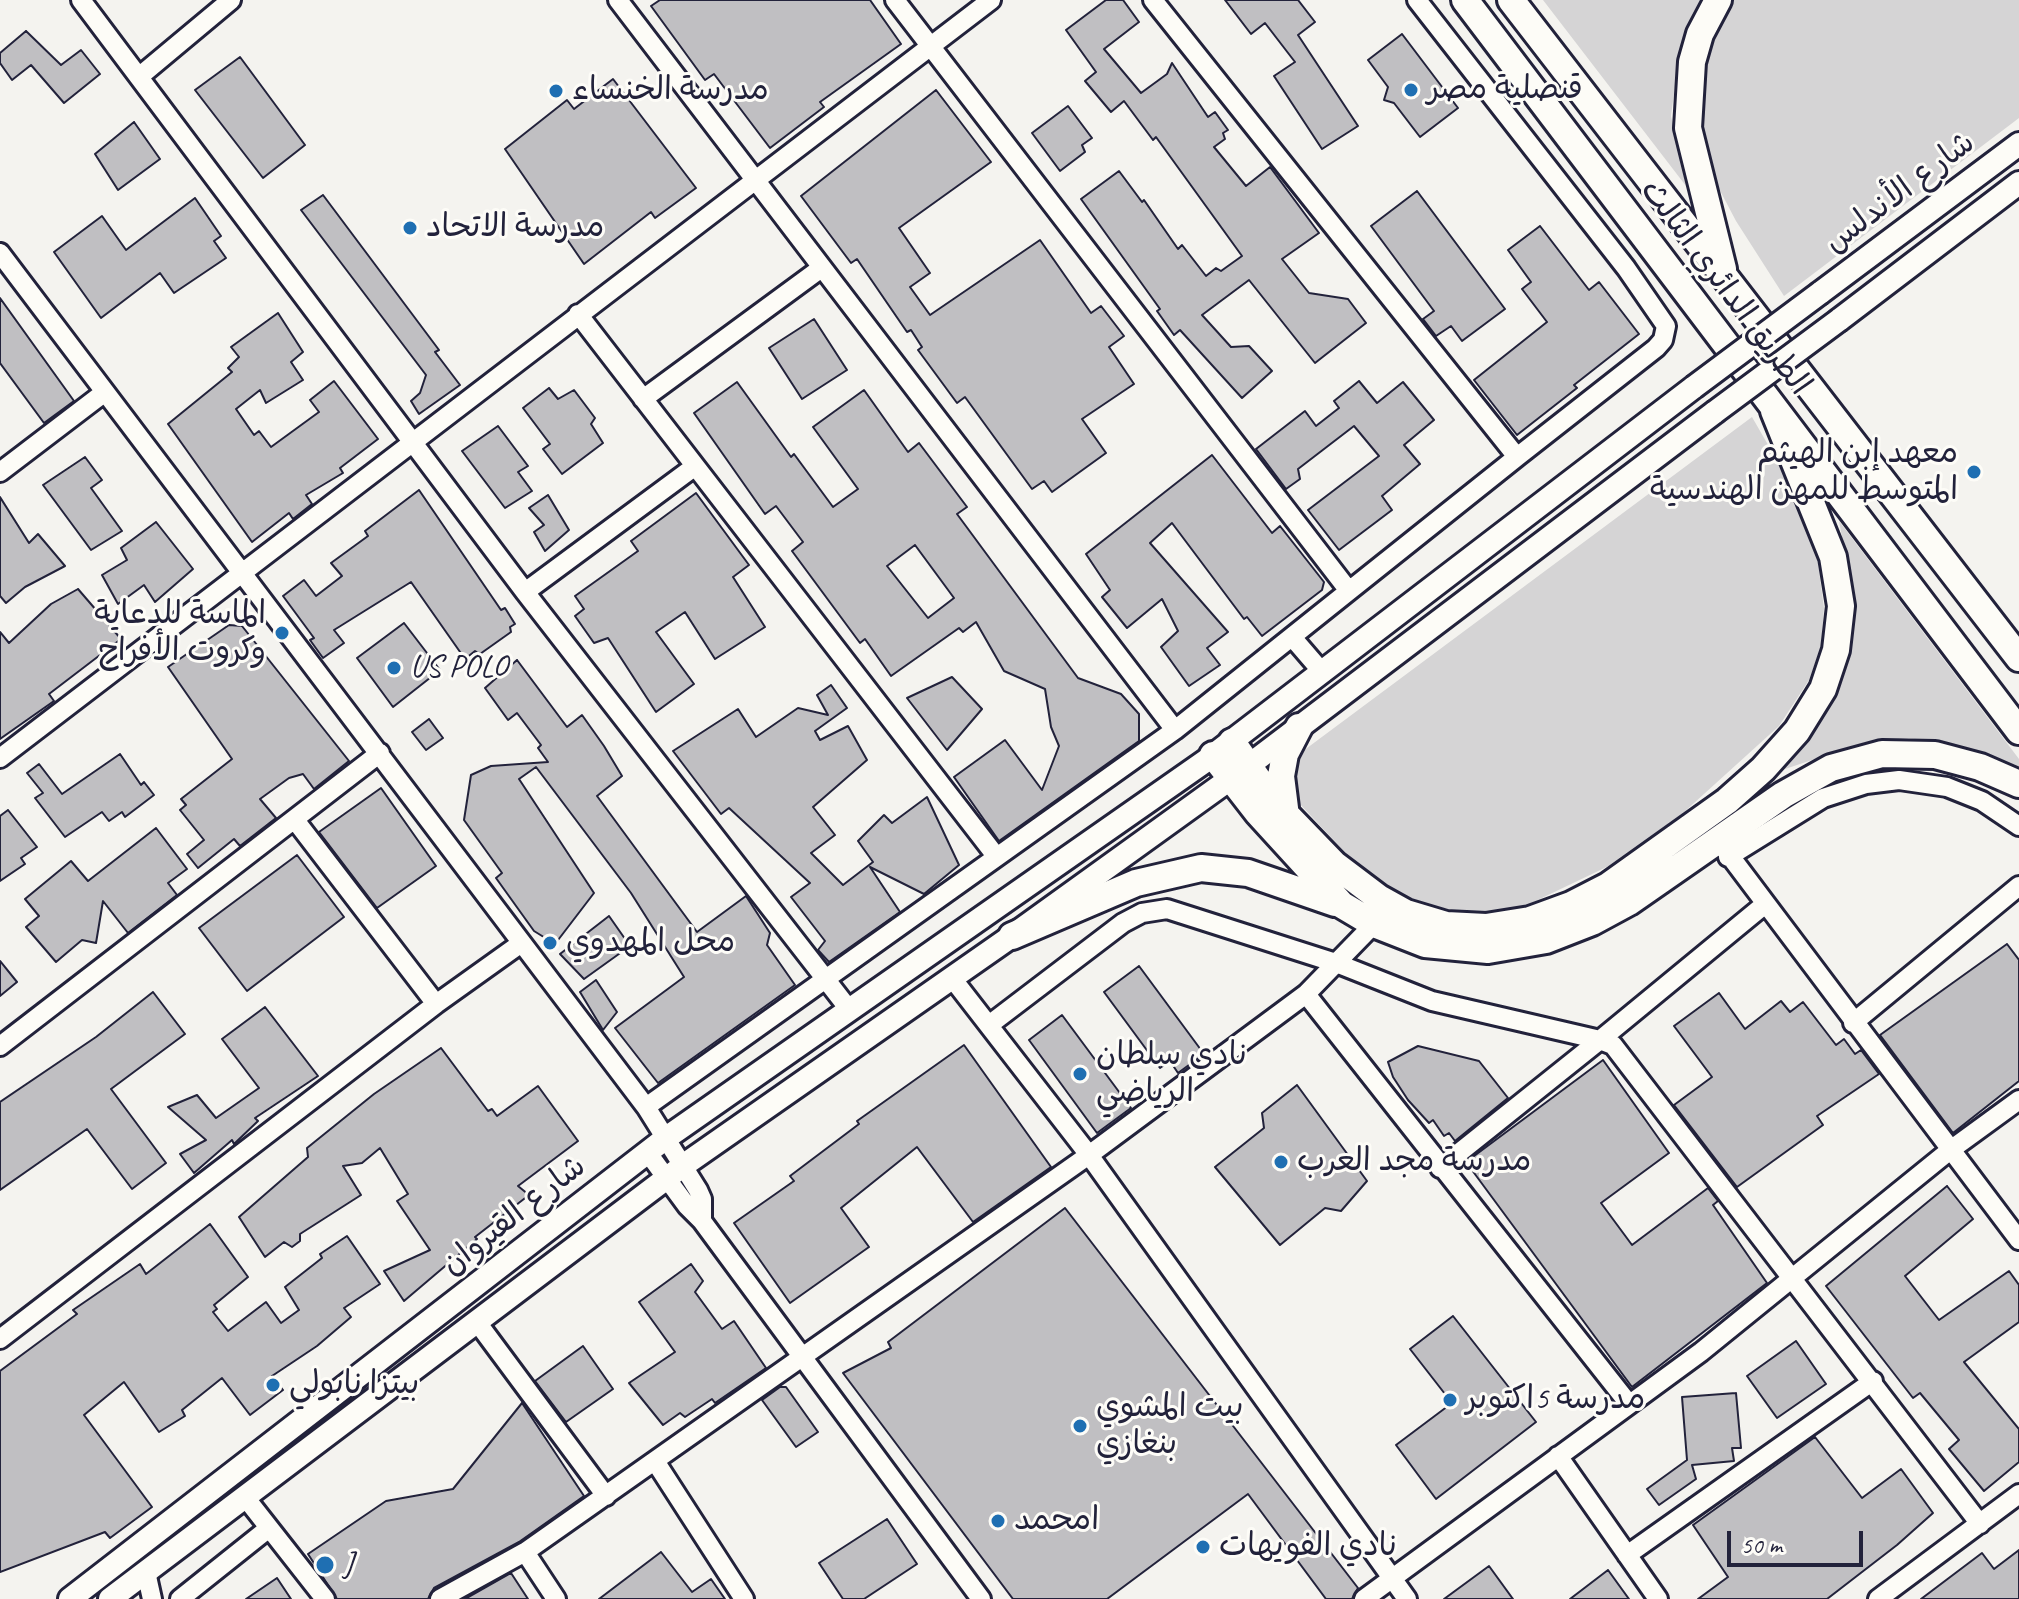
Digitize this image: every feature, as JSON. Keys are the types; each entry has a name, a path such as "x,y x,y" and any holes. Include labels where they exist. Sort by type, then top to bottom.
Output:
{"highway":[{"name":"الطريق الدائري الثالث","path":"1465,0 2019,731"},
{"name":"الطريق الدائري الثالث","path":"1511,0 2019,658"},
{"path":"1718,0 1700,34 1692,62 1688,128 1726,280"},
{"path":"1240,772 1334,864 1379,898 1406,913 1446,925 1486,927 1530,920 1584,899 1652,857 1727,801 1763,769 1797,731 1823,689 1836,650 1841,606 1833,557 1774,411"},
{"path":"1286,816 1281,776 1285,754 1299,727"},
{"path":"1223,749 1342,905"},
{"path":"1012,936 1136,883 1201,868 1248,873 1342,905 1374,924 1425,944 1488,950 1546,940 1592,922 1723,848 1783,795 1831,768 1882,754 1935,755 1980,767 2019,784"}],"main road":[{"name":"شارع الأندلس","path":"1323,673 1694,387 2019,144"},
{"name":"شارع الأندلس","path":"110,1599 675,1172 1240,772 2019,183"},
{"name":"شارع القيروان","path":"70,1599 666,1138 1223,749 1323,673"}],"street":[{"path":"81,0 525,592 848,1008"},
{"path":"140,76 231,0"},
{"path":"618,0 820,269 1175,730"},
{"path":"895,0 1349,591"},
{"path":"0,758 991,0"},
{"path":"1153,0 1517,457"},
{"path":"646,1107 827,981 996,856 1175,730 1663,340 1666,326 1626,268 1417,0"},
{"path":"0,253 646,1107 666,1138 675,1172 702,1221 981,1599"},
{"path":"643,399 820,269"},
{"path":"578,314 996,856"},
{"path":"0,472 105,392"},
{"path":"525,592 694,467"},
{"path":"1292,637 1323,673"},
{"path":"0,1046 380,753"},
{"path":"2019,826 1982,801 1947,787 1899,780 1866,784 1823,798 1723,848 2019,1240"},
{"path":"295,820 436,1004"},
{"path":"1853,1023 2019,886"},
{"path":"1440,1168 1764,905"},
{"path":"989,1025 1123,923 1142,913 1167,909 1336,963 1432,1001 1613,1045 1794,1276 1980,1524"},
{"path":"440,1599 525,1552 1089,1155 1306,994 1374,924"},
{"path":"0,1339 436,1004 520,944"},
{"path":"952,978 1089,1155 1407,1599"},
{"path":"1306,994 1440,1168 1629,1404"},
{"path":"1364,1599 1701,1352 1949,1151 2019,1100"},
{"path":"648,1153 675,1172"},
{"path":"477,1322 606,1496"},
{"path":"1627,1555 1873,1381"},
{"path":"1558,1456 1658,1599"},
{"path":"655,1461 744,1599"},
{"path":"1888,1596 2019,1494"},
{"path":"245,1497 325,1599"},
{"path":"180,1599 269,1528"},
{"path":"525,1552 556,1599"},
{"path":"146,1572 152,1599"}],"shaded area":[{"path":"1543,0 1701,0 1679,56 1671,116 1686,186"},
{"path":"1734,0 2019,0 2019,118 1784,296 1736,221 1715,181 1699,103 1705,54"},
{"path":"1752,417 1794,490 1817,556 1824,608 1821,647 1809,680 1779,726 1683,813 1615,863 1523,907 1477,914 1443,908 1401,896 1355,863 1298,802 1293,787 1299,754"},
{"path":"1839,521 2019,759 2019,772 1974,749 1909,738 1860,744 1782,770 1820,713 1847,653 1854,602"}],"building":[{"path":"660,0 870,0 901,44 820,102 824,107 770,148 714,74 705,80 651,6"},
{"path":"1106,0 1123,0 1139,22 1104,49 1141,93 1167,74 1172,63 1208,117 1215,112 1228,130 1223,133 1225,139 1214,147 1246,186 1270,167 1319,233 1282,259 1309,293 1348,299 1366,323 1315,363 1249,280 1202,315 1231,347 1249,346 1272,371 1242,398 1180,330 1174,335 1157,311 1160,309 1081,199 1119,171 1142,202 1144,200 1178,249 1182,245 1206,276 1216,268 1221,271 1242,256 1156,137 1153,140 1124,101 1111,112 1085,81 1096,72 1066,30"},
{"path":"1225,0 1298,0 1315,22 1298,35 1358,126 1322,149 1274,76 1295,62 1265,23 1251,34"},
{"path":"26,31 61,65 81,50 100,74 64,103 31,65 12,80 0,63 0,53"},
{"path":"1402,34 1458,108 1420,137 1394,103 1384,100 1388,87 1368,60"},
{"path":"240,57 305,145 263,178 195,90"},
{"path":"613,79 696,188 655,218 651,212 584,264 505,149 567,100 574,109"},
{"path":"936,90 991,162 899,228 930,273 910,287 930,315 1040,240 1091,313 1101,306 1124,336 1109,347 1134,384 1082,419 1106,453 1052,492 1044,481 1032,489 965,397 957,403 918,350 922,347 911,330 907,332 857,259 851,263 801,196"},
{"path":"1068,106 1092,138 1082,145 1085,152 1060,171 1032,133"},
{"path":"134,122 160,159 118,190 95,154"},
{"path":"1417,191 1505,309 1462,341 1451,326 1436,336 1423,319 1434,311 1371,226"},
{"path":"323,195 439,350 435,352 460,385 419,414 411,401 420,393 426,375 301,210"},
{"path":"195,198 221,236 214,241 226,258 174,293 160,273 101,318 54,252 102,216 126,250"},
{"path":"1540,226 1589,290 1599,282 1639,334 1517,435 1474,380 1547,322 1522,289 1531,282 1508,250"},
{"path":"0,298 74,401 44,423 0,363"},
{"path":"278,313 303,352 291,362 303,380 266,403 260,390 236,409 254,435 259,431 271,447 319,412 310,400 334,381 378,439 340,468 343,473 306,495 312,504 293,519 289,513 252,542 168,424 232,372 228,368 239,357 231,347"},
{"path":"814,319 847,370 802,399 769,348"},
{"path":"1359,381 1377,403 1403,382 1434,420 1404,445 1420,464 1382,496 1392,510 1339,550 1308,510 1379,456 1354,426 1298,469 1300,479 1286,489 1256,449 1305,411 1316,426 1339,408 1334,401"},
{"path":"737,382 791,457 794,454 833,507 858,489 813,427 864,390 908,452 919,443 967,507 957,514 1078,678 1121,694 1139,714 1139,741 999,841 954,777 1005,740 1042,790 1059,746 1051,727 1045,689 1004,671 976,622 963,632 959,628 891,676 865,639 860,643 792,551 803,542 776,506 765,514 694,413","holes":["915,545 954,598 928,618 887,566"]},
{"path":"549,388 558,399 574,390 595,418 591,424 603,443 562,474 543,449 550,444 523,408"},
{"path":"498,426 528,466 518,472 532,491 505,508 462,451"},
{"path":"1212,455 1272,533 1280,526 1324,582 1322,590 1262,636 1247,617 1244,619 1172,523 1150,543 1228,632 1207,648 1220,665 1189,686 1161,647 1178,631 1162,599 1127,628 1102,597 1110,590 1086,554"},
{"path":"85,457 102,480 91,488 122,531 91,550 43,485"},
{"path":"419,490 501,610 505,608 515,624 510,627 511,632 480,654 475,651 465,659 411,582 334,630 344,643 323,658 310,640 314,638 283,596 304,580 316,596 342,576 331,563 368,536 365,531"},
{"path":"696,493 749,565 733,577 765,627 715,659 685,612 656,632 694,684 656,712 608,638 594,643 575,616 584,609 575,596 638,551 631,541"},
{"path":"548,495 569,530 545,551 534,532 544,525 529,508"},
{"path":"0,497 29,543 38,534 65,566 25,587 6,603 0,596"},
{"path":"156,522 193,569 155,602 144,585 118,604 102,575 127,560 121,548"},
{"path":"78,589 121,639 49,694 54,701 0,739 0,632 9,643 51,604"},
{"path":"404,623 440,670 393,707 357,658"},
{"path":"229,625 242,626 349,761 314,789 303,774 289,778 260,799 276,818 240,846 234,839 198,868 187,854 204,840 180,810 186,805 181,799 232,759 168,667"},
{"path":"517,660 567,727 582,715 604,746 622,776 597,796 697,932 746,896 770,933 767,945 795,985 658,1083 615,1028 684,977 631,893 536,767 519,779 594,893 555,944 534,931 496,878 502,873 464,820 471,775 491,766 548,762 538,748 541,745 517,713 508,720 485,688"},
{"path":"952,677 982,709 947,750 907,698"},
{"path":"831,685 847,708 815,731 820,740 848,726 867,760 813,807 835,835 811,853 843,885 873,862 858,841 884,815 892,823 927,797 959,865 924,894 870,867 900,912 829,962 818,950 825,941 791,897 810,883 729,808 721,814 673,751 738,709 756,737 798,708 828,715 817,695"},
{"path":"429,719 443,738 426,750 412,732"},
{"path":"120,754 141,785 144,782 154,795 125,817 122,812 109,821 102,812 65,837 35,798 43,793 27,773 39,764 62,794"},
{"path":"381,788 436,866 377,908 319,832"},
{"path":"8,810 37,847 21,858 25,864 0,881 0,816"},
{"path":"156,828 187,869 168,883 177,895 128,933 103,901 96,943 82,940 56,962 26,927 39,916 25,899 71,861 88,881"},
{"path":"297,855 344,917 247,991 199,928"},
{"path":"609,916 630,946 584,979 560,954"},
{"path":"2007,944 2019,960 2019,1081 1953,1133 1880,1035"},
{"path":"0,961 17,982 0,996"},
{"path":"1139,966 1204,1054 1178,1073 1170,1061 1160,1068 1104,992"},
{"path":"596,980 617,1012 603,1030 580,992"},
{"path":"153,992 185,1034 111,1089 166,1163 132,1189 87,1129 0,1190 0,1102 96,1037"},
{"path":"1719,993 1745,1029 1781,1001 1790,1012 1803,1002 1836,1045 1844,1039 1855,1054 1861,1050 1879,1074 1817,1116 1823,1125 1737,1187 1674,1105 1712,1077 1674,1026"},
{"path":"265,1007 318,1076 255,1118 258,1121 234,1144 232,1140 194,1173 180,1154 206,1140 168,1107 197,1095 216,1118 259,1088 222,1039"},
{"name":"نادي سلطان الرياضي","path":"1062,1015 1131,1108 1097,1133 1029,1040"},
{"path":"964,1045 1051,1167 973,1222 917,1147 841,1208 869,1247 790,1303 734,1223 794,1181 790,1176 859,1124 857,1121"},
{"path":"1418,1046 1479,1061 1508,1098 1455,1141 1449,1133 1444,1136 1433,1120 1429,1123 1408,1100 1393,1077 1388,1062"},
{"path":"441,1048 488,1111 492,1109 497,1116 538,1086 578,1141 518,1186 529,1195 475,1237 477,1239 404,1301 384,1271 430,1250 397,1201 408,1194 380,1148 362,1163 343,1166 361,1195 300,1234 300,1241 292,1247 284,1242 265,1257 239,1217 308,1157 307,1148 374,1094"},
{"path":"1603,1060 1669,1153 1601,1203 1632,1245 1708,1188 1718,1201 1713,1205 1767,1283 1632,1387 1466,1162"},
{"path":"1297,1085 1367,1181 1341,1211 1325,1208 1280,1245 1215,1167 1264,1128 1262,1113"},
{"path":"1947,1186 1973,1219 1905,1276 1939,1320 2009,1271 2019,1285 2019,1322 1964,1362 2019,1429 2019,1462 1984,1491 1949,1449 1959,1440 1920,1393 1913,1398 1826,1286"},
{"path":"1065,1208 1358,1588 1352,1599 1326,1599 1248,1494 1107,1599 1013,1599 843,1373 891,1348 888,1342"},
{"path":"210,1224 248,1277 214,1305 217,1309 213,1312 228,1331 266,1302 281,1323 299,1310 285,1287 322,1258 320,1254 347,1236 380,1284 344,1308 351,1317 317,1346 272,1376 283,1390 250,1415 222,1378 182,1410 185,1416 159,1432 124,1382 84,1415 152,1507 110,1538 105,1532 0,1572 0,1371 77,1314 73,1310 140,1264 146,1274"},
{"path":"691,1264 703,1281 695,1292 722,1329 734,1321 766,1368 715,1403 712,1399 685,1417 680,1413 663,1425 629,1383 675,1352 639,1302"},
{"path":"1453,1316 1536,1422 1436,1499 1396,1445 1452,1403 1410,1349"},
{"path":"1796,1341 1826,1384 1777,1418 1747,1376"},
{"path":"583,1346 613,1389 566,1422 535,1381"},
{"path":"780,1387 786,1387 818,1432 796,1447 762,1400"},
{"path":"1736,1393 1741,1448 1732,1448 1734,1461 1692,1465 1696,1479 1659,1505 1647,1489 1687,1460 1682,1397"},
{"path":"522,1403 584,1496 519,1542 434,1588 428,1599 337,1599 308,1554 386,1501 453,1489"},
{"path":"1815,1437 1862,1498 1901,1469 1933,1513 1827,1599 1698,1599 1728,1577 1693,1525"},
{"path":"887,1519 917,1564 864,1599 843,1599 819,1563"},
{"path":"2019,1550 2019,1599 1921,1599 1982,1553 1994,1569"},
{"path":"661,1552 692,1592 711,1579 725,1599 599,1599"},
{"path":"1489,1566 1513,1599 1444,1599"},
{"path":"1608,1570 1629,1599 1570,1599"},
{"path":"511,1573 528,1599 465,1599"},
{"path":"277,1578 291,1599 246,1599"}],"place":[{"name":"قنصلية مصر","path":"1411,90"},
{"name":"مدرسة الخنساء","path":"556,91"},
{"name":"مدرسة الاتحاد","path":"410,228"},
{"name":"معهد إبن الهيثم المتوسط للمهن الهندسية","path":"1974,472"},
{"name":"الماسة للدعاية وكروت الأفراح","path":"282,633"},
{"name":"US POLO","path":"394,668"},
{"name":"محل المهدوي","path":"550,943"},
{"name":"نادي سلطان الرياضي","path":"1080,1074"},
{"name":"مدرسة مجد العرب","path":"1281,1162"},
{"name":"بيتزا نابولي","path":"273,1385"},
{"name":"مدرسة 5اكتوبر","path":"1450,1400"},
{"name":"بيت المشوي بنغازي","path":"1080,1426"},
{"name":"امحمد","path":"998,1521"},
{"name":"نادي الفويهات","path":"1203,1547"},
{"name":"J","path":"325,1565"}]}
